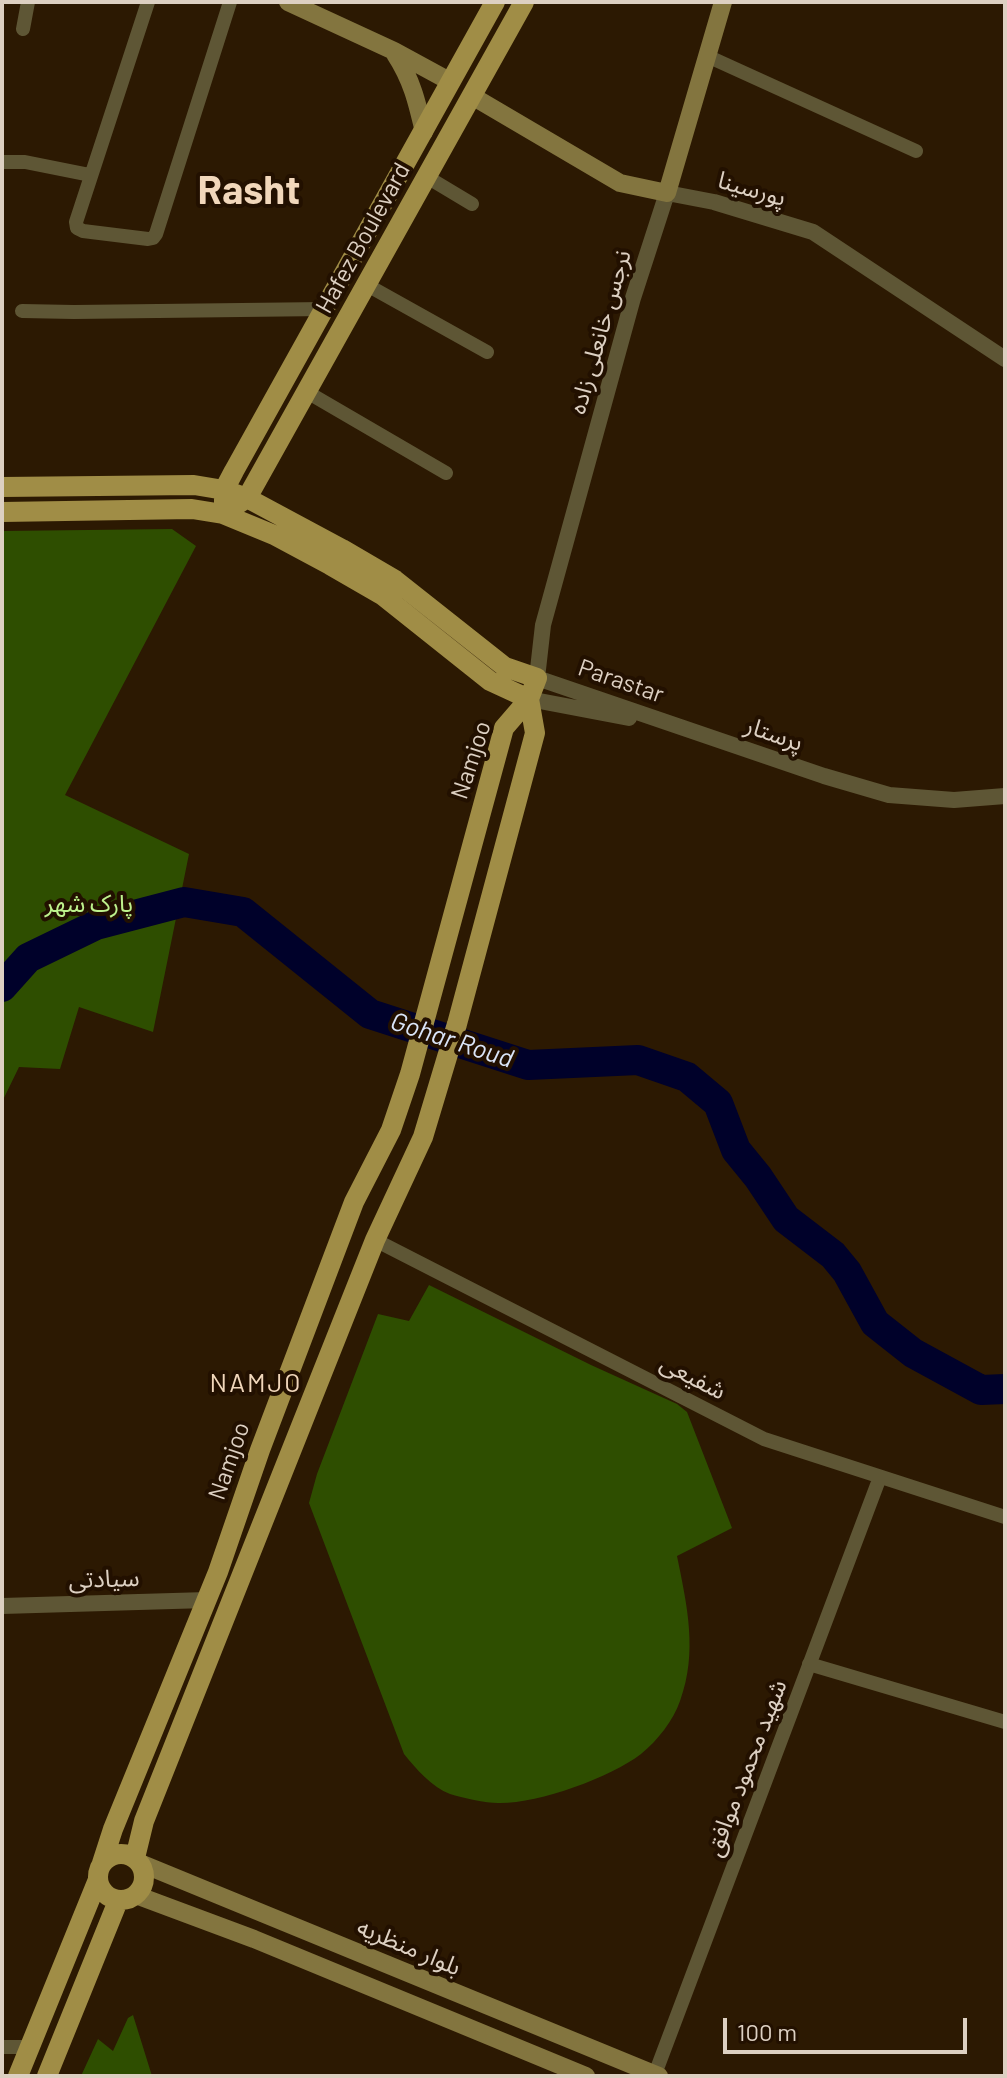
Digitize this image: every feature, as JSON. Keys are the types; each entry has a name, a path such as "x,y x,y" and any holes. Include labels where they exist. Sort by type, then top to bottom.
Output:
{"main road":[{"path":"288,2 394,51 472,96"},
{"name":"Hafez Boulevard","path":"223,514 224,490 495,2"},
{"name":"Hafez Boulevard","path":"223,514 247,498 524,2"},
{"name":"نرجس خانعلی زاده","path":"667,193 723,2"},
{"path":"394,51 415,92 424,132"},
{"name":"پورسینا","path":"472,96 620,183 667,193"},
{"path":"2,487 194,485 247,498 395,580 505,667 537,678 529,699 490,681 382,595 274,535 223,514 192,509 2,512"},
{"name":"Namjoo","path":"18,2076 100,1873 113,1829 207,1600 348,1217 391,1130 410,1074 504,728 529,699"},
{"name":"Namjoo","path":"137,1860 144,1821 175,1742 375,1240 423,1137 457,1024 535,733 529,699"},
{"path":"427,1012 457,1024"},
{"path":"153,1733 175,1742"},
{"path":"47,2076 76,2003 127,1898 144,1880 137,1860 117,1854 100,1873 103,1893 112,1899 127,1898 254,1939 586,2076"},
{"name":"بلوار منظریه","path":"137,1860 657,2075"},
{"path":"254,1939 266,1913"},
{"path":"52,1994 76,2003"}],"street":[{"path":"23,29 28,2"},
{"path":"148,2 76,222 77,228 83,231 148,239 156,234 230,2"},
{"path":"707,56 916,151"},
{"path":"2,162 25,162 90,175"},
{"path":"427,177 472,204"},
{"name":"پورسینا","path":"667,193 714,202 813,232 1005,359"},
{"name":"نرجس خانعلی زاده","path":"537,678 543,625 633,298 667,193"},
{"path":"367,285 487,352"},
{"path":"22,311 325,309"},
{"path":"307,392 446,473"},
{"name":"Parastar","path":"537,678 689,729"},
{"name":"پرستار","path":"529,699 689,729 889,795 954,800 1005,796"},
{"name":"شفیعی","path":"375,1240 764,1439 1005,1517"},
{"name":"شهید محمود موافق","path":"657,2075 880,1477"},
{"name":"سیادتی","path":"2,1606 207,1600"},
{"path":"809,1664 1005,1722"},
{"path":"2,2047 30,2047"}],"green space":[{"name":"پارک شهر","path":"172,529 196,546 65,795 189,854 153,1032 79,1007 60,1069 19,1067 2,1102 2,531"},
{"path":"429,1285 677,1404 687,1412 732,1528 677,1556 689,1628 689,1665 680,1701 664,1730 641,1754 611,1772 572,1788 532,1799 493,1803 450,1794 431,1782 404,1754 309,1503 317,1474 378,1314 409,1321"},
{"path":"133,2015 152,2076 81,2076 98,2039 113,2051 128,2018"}],"waterway":[{"name":"Gohar Roud","path":"2,987 28,958 96,925 184,902 243,912 370,1014 528,1065 638,1060 687,1077 718,1103 736,1150 786,1219 833,1255 847,1272 875,1323 913,1353 981,1390 1005,1389"}],"district":[{"name":"Rasht","path":"249,191"},
{"name":"NAMJO","path":"256,1383"}]}
